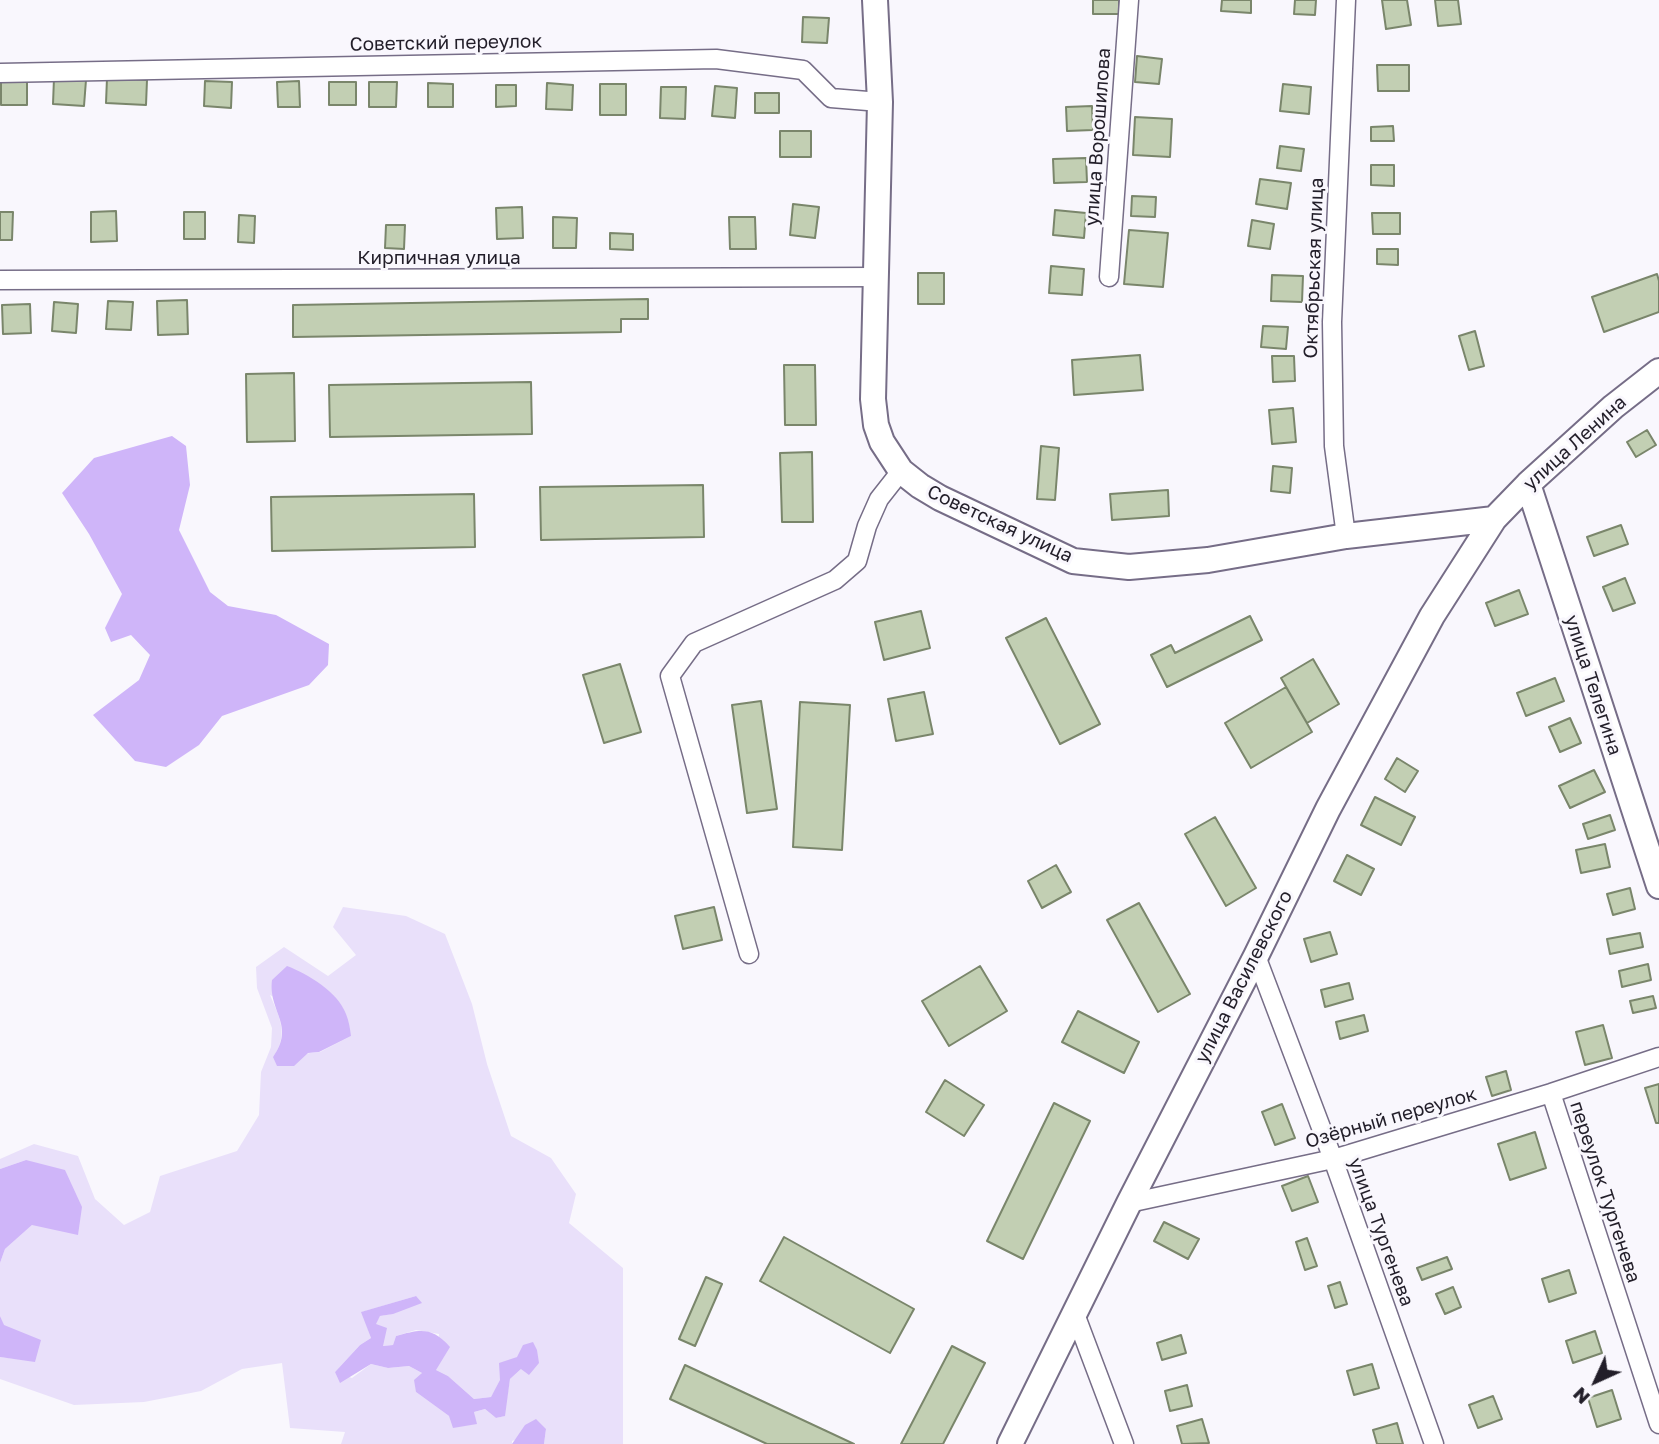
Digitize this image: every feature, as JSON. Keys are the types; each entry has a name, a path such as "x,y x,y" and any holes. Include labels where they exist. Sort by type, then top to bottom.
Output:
{"street":[{"name":"Советская улица","path":"875,0 880,102 878,277 873,343 873,399 876,425 882,442 901,471 940,498 1073,561 1129,567 1208,560 1346,536 1494,519"},
{"name":"улица Ворошилова","path":"1109,277 1129,0"},
{"name":"Октябрьская улица","path":"1346,0 1332,323 1334,446 1346,536"},
{"name":"Советский переулок","path":"0,73 716,59 803,70 831,98 880,102"},
{"name":"Кирпичная улица","path":"0,280 878,277"},
{"name":"улица Ленина","path":"1494,519 1528,484 1613,407 1659,371"},
{"path":"749,954 670,676 694,643 835,580 857,561 867,526 880,499 901,471"},
{"name":"улица Телегина","path":"1528,484 1659,886"},
{"name":"улица Василевского","path":"1010,1444 1328,809 1432,616 1494,519"},
{"name":"улица Тургенева","path":"1256,956 1333,1159 1434,1444"},
{"name":"Озёрный переулок","path":"1129,1203 1333,1159 1659,1057"},
{"name":"переулок Тургенева","path":"1550,1093 1659,1424"},
{"path":"1075,1314 1124,1444"}],"shaded area":[{"path":"172,436 186,446 190,485 179,530 210,592 228,606 276,615 329,644 328,665 309,685 222,716 199,745 166,767 135,761 93,715 139,680 150,655 131,635 111,642 105,628 122,594 89,534 62,493 94,458"},
{"path":"343,907 406,916 445,934 472,1004 487,1064 511,1136 551,1158 576,1194 569,1223 623,1268 623,1444 544,1444 546,1429 512,1441 512,1444 341,1444 345,1432 290,1428 282,1363 242,1369 201,1391 144,1402 74,1405 0,1379 0,1357 35,1361 3,1325 0,1316 0,1263 5,1249 32,1225 26,1160 0,1169 0,1159 34,1144 78,1156 95,1199 124,1225 150,1212 160,1176 237,1151 259,1115 261,1072 271,1047 272,1028 257,988 256,967 284,947 328,976 356,955 333,927","holes":["270,995 351,1036 320,1052 273,1057 282,1034 280,1019","416,1296 401,1310 380,1316 375,1324 383,1339 383,1346 393,1345 396,1336 416,1330 439,1334 436,1370 448,1376 474,1399 491,1397 517,1357 521,1369 510,1379 504,1416 496,1418 485,1409 474,1412 476,1424 449,1416 416,1392 422,1373 409,1366 388,1368 371,1364 352,1378 335,1372 360,1345 371,1338 362,1312"]},
{"path":"287,966 313,979 336,998 346,1014 351,1036 319,1052 308,1053 294,1066 277,1066 273,1057 282,1036 282,1027 274,1001 272,980"},
{"path":"26,1160 65,1170 82,1207 78,1235 32,1225 5,1249 0,1263 0,1169"},
{"path":"416,1296 422,1303 380,1316 376,1324 387,1328 383,1346 393,1345 396,1336 412,1332 432,1333 450,1347 436,1370 448,1376 474,1399 491,1397 500,1380 499,1363 517,1357 523,1345 533,1342 539,1363 529,1375 521,1369 510,1379 505,1416 496,1418 485,1409 474,1412 477,1424 453,1428 449,1416 416,1392 414,1380 422,1373 409,1366 388,1368 371,1364 340,1383 335,1372 360,1345 371,1338 361,1312"},
{"path":"0,1316 4,1325 41,1340 35,1362 0,1357"},
{"path":"536,1419 546,1429 544,1444 512,1444 525,1425"}],"building":[{"path":"1093,0 1119,0 1119,14 1093,14"},
{"path":"1222,0 1251,0 1251,13 1221,11"},
{"path":"1295,0 1316,0 1315,15 1294,14"},
{"path":"1382,0 1407,0 1411,25 1386,29"},
{"path":"1435,0 1458,0 1461,24 1438,26"},
{"path":"803,17 829,18 827,43 802,42"},
{"path":"1137,56 1162,59 1159,84 1135,82"},
{"path":"1377,65 1409,65 1409,91 1378,91"},
{"path":"54,78 86,80 84,106 53,104"},
{"path":"107,78 147,80 146,105 106,103"},
{"path":"1,80 27,80 27,105 1,105"},
{"path":"205,81 232,82 231,108 204,106"},
{"path":"299,81 300,107 278,107 277,82"},
{"path":"329,82 356,82 356,105 329,105"},
{"path":"369,82 397,82 396,107 369,107"},
{"path":"428,83 453,84 453,107 428,107"},
{"path":"547,83 573,85 572,110 546,109"},
{"path":"600,84 626,84 626,115 600,115"},
{"path":"1283,84 1311,87 1309,114 1280,111"},
{"path":"496,85 516,85 516,106 496,107"},
{"path":"715,86 737,88 735,118 712,116"},
{"path":"661,87 686,87 685,119 660,118"},
{"path":"755,93 779,93 779,113 755,113"},
{"path":"1092,106 1093,130 1067,131 1066,107"},
{"path":"1135,117 1172,119 1170,157 1133,155"},
{"path":"1393,126 1394,141 1371,141 1371,127"},
{"path":"780,131 811,131 811,157 780,157"},
{"path":"1280,146 1304,149 1301,171 1277,168"},
{"path":"1086,158 1087,182 1054,183 1053,159"},
{"path":"1371,165 1394,165 1394,186 1371,185"},
{"path":"1260,179 1291,183 1287,209 1256,204"},
{"path":"1132,196 1156,197 1155,217 1131,216"},
{"path":"793,204 819,207 815,238 790,235"},
{"path":"522,207 523,238 497,239 496,208"},
{"path":"1055,210 1086,213 1084,238 1053,235"},
{"path":"116,211 117,241 91,242 91,212"},
{"path":"0,212 13,212 12,240 0,240"},
{"path":"184,212 205,212 205,239 184,239"},
{"path":"1372,213 1400,213 1400,234 1373,234"},
{"path":"239,215 255,216 254,243 238,242"},
{"path":"553,217 577,218 576,248 553,248"},
{"path":"729,217 755,217 756,249 730,249"},
{"path":"1252,220 1274,224 1270,249 1248,246"},
{"path":"386,225 405,225 404,249 385,248"},
{"path":"1129,230 1168,233 1163,287 1124,284"},
{"path":"610,233 633,234 633,250 610,249"},
{"path":"1377,249 1398,249 1398,265 1377,264"},
{"path":"1051,266 1084,269 1082,295 1049,293"},
{"path":"918,273 944,273 944,304 918,304"},
{"path":"1657,274 1659,312 1604,332 1592,297"},
{"path":"1272,275 1303,276 1302,302 1271,301"},
{"path":"648,299 648,319 621,319 621,332 293,337 293,305"},
{"path":"187,300 188,334 158,335 157,301"},
{"path":"108,301 133,302 131,330 106,329"},
{"path":"54,302 78,304 76,333 52,331"},
{"path":"30,304 31,333 3,334 2,305"},
{"path":"1263,326 1288,327 1286,349 1261,347"},
{"path":"1475,331 1484,366 1469,370 1459,336"},
{"path":"1140,355 1143,390 1074,395 1072,360"},
{"path":"1272,356 1294,356 1295,381 1273,382"},
{"path":"784,365 815,365 816,425 785,425"},
{"path":"294,373 295,441 247,442 246,374"},
{"path":"531,382 532,434 330,437 329,385"},
{"path":"1293,408 1296,442 1272,444 1269,410"},
{"path":"1647,430 1656,445 1636,457 1627,442"},
{"path":"1041,446 1059,448 1055,500 1037,499"},
{"path":"812,452 813,522 782,522 780,453"},
{"path":"1273,466 1292,468 1290,493 1271,491"},
{"path":"703,485 704,537 541,540 540,487"},
{"path":"1168,490 1169,516 1112,520 1110,494"},
{"path":"474,494 475,547 272,551 271,497"},
{"path":"1621,525 1628,544 1594,556 1587,537"},
{"path":"1625,578 1635,603 1613,611 1603,587"},
{"path":"1519,590 1528,614 1495,626 1486,603"},
{"path":"921,611 930,648 884,660 875,622"},
{"path":"1250,616 1262,640 1167,687 1151,655 1171,645 1175,653"},
{"path":"1046,618 1100,724 1060,744 1006,638"},
{"path":"1313,659 1339,704 1307,723 1281,678"},
{"path":"620,664 641,732 604,743 583,675"},
{"path":"1555,678 1564,701 1526,716 1517,693"},
{"path":"1286,687 1312,732 1251,768 1225,723"},
{"path":"924,692 933,734 896,741 888,699"},
{"path":"761,701 777,809 747,813 732,705"},
{"path":"800,702 850,705 842,850 793,847"},
{"path":"1570,718 1581,743 1560,752 1549,727"},
{"path":"1397,758 1418,771 1405,792 1385,779"},
{"path":"1594,770 1605,792 1570,808 1559,786"},
{"path":"1375,797 1415,817 1401,845 1361,825"},
{"path":"1610,815 1615,830 1588,839 1583,824"},
{"path":"1215,817 1256,888 1226,906 1185,834"},
{"path":"1605,844 1610,867 1581,873 1576,850"},
{"path":"1347,855 1374,869 1361,895 1334,881"},
{"path":"1056,865 1071,892 1042,908 1028,881"},
{"path":"1630,888 1635,909 1613,915 1607,894"},
{"path":"1139,903 1190,994 1158,1012 1107,920"},
{"path":"714,907 722,940 683,949 675,916"},
{"path":"1330,932 1337,954 1311,962 1304,939"},
{"path":"1640,933 1643,947 1610,954 1607,939"},
{"path":"1648,964 1651,980 1622,987 1619,971"},
{"path":"980,966 1007,1011 949,1046 922,1001"},
{"path":"1349,983 1353,999 1325,1007 1321,990"},
{"path":"1653,996 1656,1008 1633,1013 1630,1001"},
{"path":"1078,1011 1139,1042 1124,1073 1062,1042"},
{"path":"1364,1015 1368,1031 1340,1039 1336,1022"},
{"path":"1603,1025 1612,1058 1585,1065 1576,1032"},
{"path":"1506,1071 1511,1090 1492,1096 1486,1077"},
{"path":"945,1080 984,1105 964,1136 926,1112"},
{"path":"1659,1084 1659,1123 1656,1123 1645,1088"},
{"path":"1054,1103 1090,1121 1023,1259 987,1241"},
{"path":"1282,1104 1295,1138 1275,1145 1262,1112"},
{"path":"1535,1132 1546,1168 1510,1180 1498,1144"},
{"path":"1308,1176 1318,1202 1292,1211 1282,1186"},
{"path":"1164,1222 1199,1239 1188,1259 1154,1241"},
{"path":"784,1237 914,1309 890,1353 760,1281"},
{"path":"1307,1238 1317,1266 1305,1270 1296,1242"},
{"path":"1447,1257 1452,1269 1422,1280 1417,1268"},
{"path":"1569,1270 1576,1293 1549,1302 1542,1279"},
{"path":"706,1277 722,1284 695,1346 679,1339"},
{"path":"1340,1282 1347,1304 1335,1308 1328,1286"},
{"path":"1453,1287 1461,1307 1445,1314 1436,1294"},
{"path":"1595,1331 1602,1353 1573,1363 1566,1341"},
{"path":"1181,1335 1186,1353 1162,1360 1157,1343"},
{"path":"952,1346 985,1363 943,1444 901,1444"},
{"path":"1372,1364 1379,1388 1354,1395 1347,1371"},
{"path":"685,1365 854,1444 767,1444 670,1399"},
{"path":"1187,1385 1192,1406 1170,1411 1165,1391"},
{"path":"1612,1390 1621,1419 1597,1427 1588,1398"},
{"path":"1493,1396 1502,1419 1478,1428 1469,1405"},
{"path":"1202,1419 1209,1443 1182,1444 1177,1426"},
{"path":"1397,1423 1403,1444 1377,1444 1373,1430"}]}
